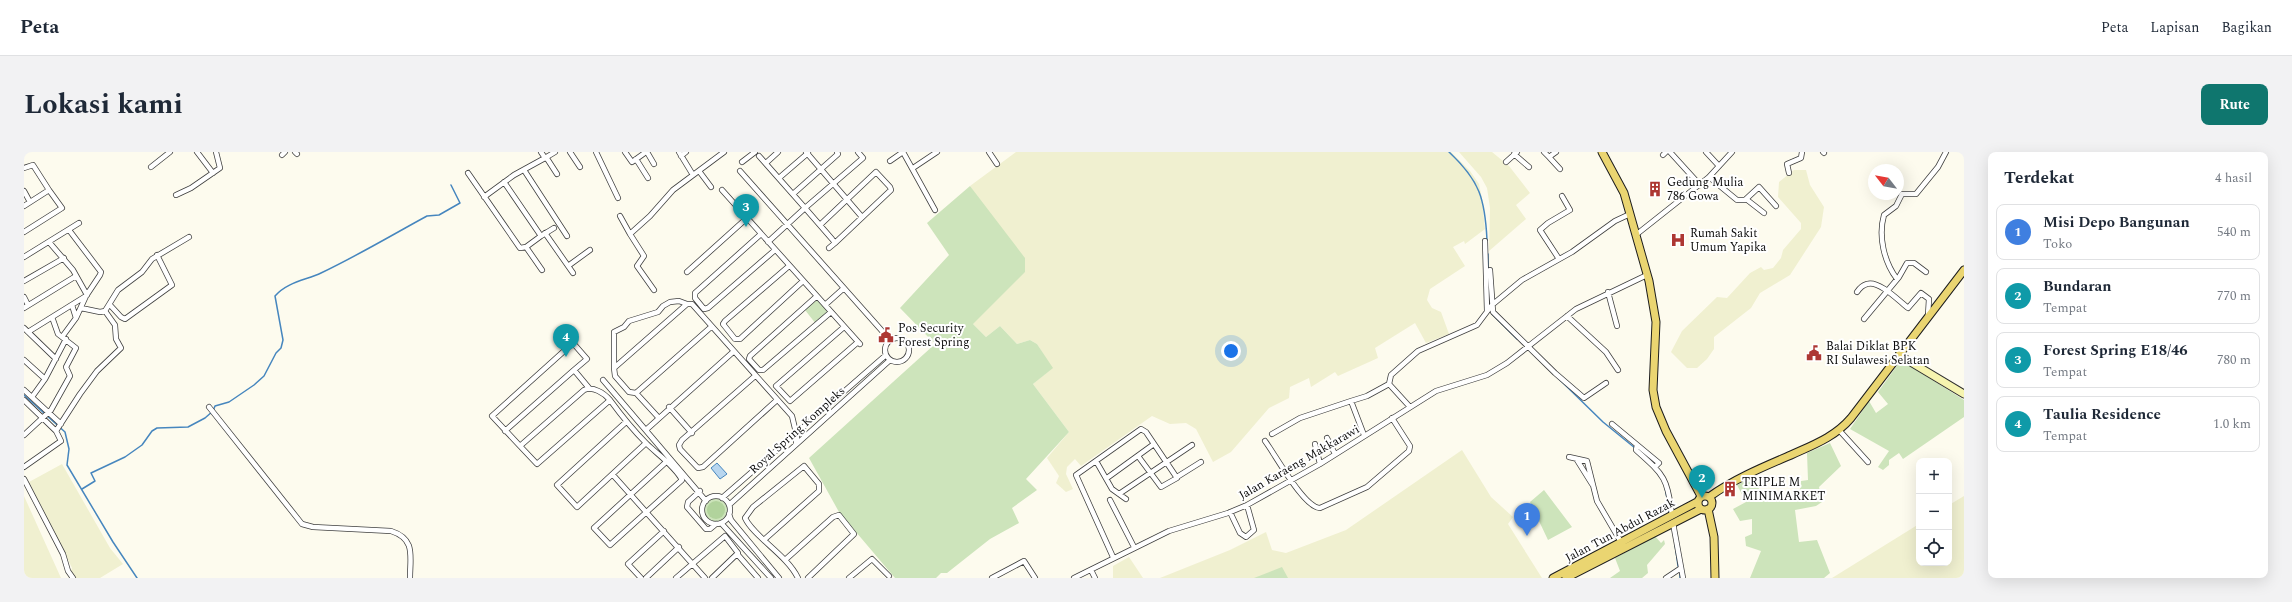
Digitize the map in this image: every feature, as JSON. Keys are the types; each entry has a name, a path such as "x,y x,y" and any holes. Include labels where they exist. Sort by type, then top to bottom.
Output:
{"main road":[{"path":"1602,152 1620,183 1637,234 1647,275 1656,322 1654,398 1662,423 1703,499 1714,537 1715,578"},
{"name":"Jalan Tun Abdul Razak","path":"1553,578 1672,519 1740,478 1820,442 1839,430 1851,418 1964,270"},
{"path":"1703,499 1712,504 1705,510"},
{"name":"Jalan Tun Abdul Razak","path":"1672,519 1705,510"},
{"name":"Jalan Tun Abdul Razak","path":"1571,577 1619,545"}],"street":[{"path":"151,167 170,152"},
{"path":"197,152 213,172"},
{"path":"176,195 190,188 221,166 216,158 216,152"},
{"path":"541,152 557,174"},
{"path":"484,197 504,182 555,152"},
{"path":"570,152 580,167"},
{"path":"596,152 618,198"},
{"path":"626,152 631,162 647,152 654,164"},
{"path":"686,152 680,154 693,175"},
{"path":"630,234 650,216 673,190 724,152"},
{"path":"742,162 754,152"},
{"path":"766,163 778,152"},
{"path":"768,242 863,158 858,152"},
{"path":"890,161 903,152 935,210"},
{"path":"989,152 997,164"},
{"path":"1544,152 1560,169"},
{"path":"1549,157 1556,152"},
{"path":"1670,152 1700,184"},
{"path":"1706,152 1719,166"},
{"path":"1637,234 1709,177 1732,152"},
{"path":"1789,173 1787,164 1802,158 1802,152"},
{"path":"1897,279 1888,267 1881,236 1884,215 1896,206 1902,194 1916,194 1938,167 1946,152"},
{"path":"780,178 808,153 862,217"},
{"path":"793,194 839,153"},
{"path":"913,168 934,153"},
{"path":"1506,162 1516,153 1529,167"},
{"path":"759,156 780,178 835,243"},
{"path":"636,159 648,178"},
{"path":"24,168 33,165 61,208 24,232"},
{"path":"524,170 567,236"},
{"path":"699,171 711,187"},
{"path":"740,171 883,332 893,339"},
{"path":"820,224 848,200 876,172 890,187 891,190 829,248"},
{"path":"468,173 520,248 526,248 543,234 554,228"},
{"path":"1709,177 1737,200 1746,199 1759,187 1776,206"},
{"path":"504,182 573,273"},
{"path":"24,206 50,190"},
{"path":"722,190 859,343 790,401 776,386 844,327"},
{"path":"24,192 30,202"},
{"path":"1559,259 1540,230 1548,223 1570,210 1562,196"},
{"path":"1746,199 1764,213"},
{"path":"1272,434 1300,418 1367,396 1389,384 1391,375 1418,351 1477,325 1490,308 1529,276 1598,235 1615,221 1630,214"},
{"path":"620,216 644,256 637,266 654,290"},
{"path":"687,272 747,218"},
{"path":"24,257 79,223"},
{"path":"32,397 45,379 56,359 64,338 101,272 69,230"},
{"path":"761,234 695,293 695,298 702,307 708,308 775,250"},
{"path":"81,308 100,312 105,311 110,306 120,287 142,272 157,255 189,237"},
{"path":"1485,241 1490,308 1495,314 1527,347 1584,398 1606,384"},
{"path":"50,242 64,258 87,295"},
{"path":"526,248 542,270"},
{"path":"568,266 590,250"},
{"path":"115,325 172,285 157,255"},
{"path":"24,281 64,258"},
{"path":"1864,319 1897,279 1905,264 1909,262 1918,265 1926,272"},
{"path":"789,266 725,321 723,324 725,328 736,339 740,340 803,281"},
{"path":"1490,270 1490,308"},
{"name":"Jalan Karaeng Makkarawi","path":"1074,578 1134,547 1174,529 1230,512 1247,505 1320,464 1410,406 1444,387 1483,378 1507,363 1568,316 1608,292 1647,275"},
{"path":"24,297 26,306 76,276"},
{"path":"1857,292 1866,284 1871,284 1888,291 1908,308 1921,293 1929,299 1928,316"},
{"path":"825,305 844,288"},
{"path":"1608,292 1617,326"},
{"path":"56,359 26,330 52,317 87,295"},
{"path":"817,296 750,356 749,359 759,370 763,370 831,312"},
{"path":"658,417 636,393 629,392 615,376 614,332 624,327 629,321 658,312 663,306 670,302 678,301 693,306 792,416 796,442"},
{"path":"614,368 687,304"},
{"path":"72,305 76,318"},
{"path":"110,306 124,319"},
{"path":"56,431 97,371 121,348 116,339 115,325 105,311"},
{"path":"1568,316 1606,352 1618,370"},
{"path":"24,435 48,412 70,376 66,367 76,348 58,333 52,317"},
{"path":"636,393 711,327"},
{"path":"883,332 887,343 885,348 888,358 902,361 907,356 909,351 905,341 898,338 887,343"},
{"path":"505,431 586,359 573,343 492,416 505,431 537,464 610,400"},
{"path":"639,435 733,352"},
{"path":"1899,355 1964,394"},
{"name":"Royal Spring Kompleks","path":"722,498 873,366 888,358"},
{"name":"Royal Spring Kompleks","path":"729,505 796,442 878,370 888,358"},
{"path":"24,360 45,379"},
{"path":"574,370 589,388 605,395 610,400 626,422 646,443 666,462 680,476 682,482 610,545 594,528 666,462"},
{"path":"755,376 692,433 682,440 679,447 700,468 777,400"},
{"path":"603,380 700,491 706,501"},
{"path":"1389,384 1410,406"},
{"path":"520,446 584,390 589,388"},
{"path":"24,390 61,424"},
{"path":"1351,401 1364,435"},
{"path":"24,467 60,441 56,431 25,403"},
{"path":"209,407 302,524 313,528 391,531 399,534 405,538 411,548 410,578"},
{"path":"669,407 692,433"},
{"path":"1265,441 1290,480 1309,502 1318,509 1361,491 1410,450 1410,446 1392,418"},
{"path":"626,422 557,486 577,507 646,443"},
{"path":"634,430 642,424"},
{"path":"1612,424 1656,465 1666,483 1683,578"},
{"path":"1114,557 1075,477 1080,471 1140,429 1146,432 1177,477"},
{"path":"1839,430 1868,462"},
{"path":"1327,438 1335,454"},
{"path":"1107,478 1154,444"},
{"path":"1118,494 1192,444"},
{"path":"1315,444 1320,464"},
{"path":"1138,456 1161,487 1201,462"},
{"path":"1569,456 1577,460 1586,461 1597,501 1619,545"},
{"path":"1577,460 1592,485"},
{"path":"1096,461 1112,489 1126,499"},
{"path":"765,539 820,491 821,486 804,466 782,483 745,516 745,519 785,560 795,577"},
{"path":"613,474 705,578"},
{"path":"24,479 64,554 68,571 73,578"},
{"path":"700,491 688,502 687,507 706,529 710,529 729,514"},
{"path":"771,578 751,554 718,523 708,522 703,515 702,508 706,501 715,496 722,498 729,505 731,520 779,578"},
{"path":"1110,500 1134,547"},
{"path":"1230,512 1238,531 1242,536 1246,537 1254,530 1247,505"},
{"path":"785,560 833,517 839,515 854,532 854,535 808,578"},
{"path":"641,578 628,564 664,531"},
{"path":"676,578 724,536 738,551 738,555 755,577"},
{"path":"646,578 679,547"},
{"path":"743,561 751,554"},
{"path":"712,578 738,555"},
{"path":"849,578 872,559 889,577"},
{"path":"748,567 756,560"},
{"path":"992,578 1024,561 1035,578"},
{"path":"1666,578 1681,568"},
{"path":"1090,570 1095,578"}],"green space":[{"path":"1016,152 1451,152 1470,171 1479,184 1485,229 1465,244 1464,241 1453,247 1465,266 1430,289 1427,300 1432,308 1441,312 1449,334 1426,343 1415,323 1375,348 1378,358 1338,376 1335,372 1311,387 1309,378 1290,387 1289,398 1269,408 1231,452 1213,462 1196,429 1186,423 1170,424 1152,416 1081,466 1075,459 1067,467 1066,474 1073,489 1066,492 1056,483 1059,476 1047,458 1069,432 1033,384 1052,368 1037,344 1030,340 1017,344 1000,326 986,337 972,323 1024,272 970,186"},
{"path":"1459,152 1492,152 1509,166 1530,193 1516,205 1526,219 1489,251 1490,208 1487,188 1481,177"},
{"path":"1794,170 1806,170 1810,185 1824,207 1821,227 1790,275 1760,293 1751,308 1714,337 1714,349 1707,359 1697,368 1687,368 1671,352 1682,331 1717,297 1727,298 1750,273 1761,267 1764,270 1773,268 1781,258 1783,250 1801,229 1801,223 1778,197 1779,182"},
{"path":"970,186 1025,258 1025,272 973,324 986,337 1000,326 1017,344 1030,340 1037,344 1053,368 1033,384 1069,432 1026,479 1037,490 1012,508 1019,523 990,539 947,573 941,573 936,578 895,578 839,512 809,458 935,344 900,308 949,255 927,223"},
{"path":"816,299 829,313 816,324 805,310"},
{"path":"1901,360 1964,400 1964,417 1903,459 1899,453 1889,460 1889,465 1883,470 1878,467 1889,451 1850,429 1869,401 1876,413 1888,404 1878,392"},
{"path":"1830,443 1841,466 1819,487 1822,502 1816,506 1795,510 1799,542 1817,540 1830,573 1824,578 1750,578 1761,551 1746,546 1745,537 1752,534 1752,519 1740,521 1733,509 1746,502 1737,485 1753,477 1765,501 1773,495 1799,497 1801,481 1808,480 1807,453"},
{"path":"1462,450 1491,497 1513,517 1508,524 1542,578 1160,578 1230,550 1266,532 1272,550 1286,553 1346,530"},
{"path":"62,464 110,548 123,564 100,578 74,578 70,574 72,568 29,482"},
{"path":"1544,490 1572,527 1548,540 1530,502"},
{"path":"24,496 61,578 24,578"},
{"path":"1964,496 1964,578 1832,578 1916,526 1916,566 1952,566 1952,503"},
{"path":"716,498 725,501 728,510 725,519 716,522 707,519 704,510 707,501"},
{"path":"716,501 722,504 725,510 722,516 716,519 710,516 707,510 710,504"},
{"path":"1655,536 1661,543 1664,540 1665,544 1647,565 1648,573 1642,578 1610,578 1620,571 1615,558"},
{"path":"1129,557 1143,578 1113,578 1113,566"},
{"path":"1282,567 1288,578 1254,578"}],"water":[{"path":"717,463 727,474 720,479 711,468"}],"waterway":[{"path":"1449,152 1468,172 1479,192 1485,213 1487,240"},
{"path":"82,489 95,481 91,473 125,457 142,445 152,431 157,428 188,427 205,418 213,411 215,406 229,402 254,385 264,376 276,353 281,348 283,340 275,296 285,287 321,273 361,253 427,216 439,215 460,203 451,185"},
{"path":"1488,254 1488,270"},
{"path":"1489,288 1490,306"},
{"path":"1492,314 1517,339"},
{"path":"1559,379 1603,422 1635,448"},
{"path":"24,395 65,432 69,449 67,465 113,542 137,578"},
{"path":"1665,487 1670,515"},
{"path":"1675,544 1678,566"},
{"path":"1680,573 1680,578"}],"place":[{"name":"Gedung Mulia 786 Gowa","path":"1655,189"},
{"name":"Forest Spring E18/46","path":"746,227"},
{"name":"Rumah Sakit Umum Yapika","path":"1678,240"},
{"name":"Pos Security Forest Spring","path":"886,335"},
{"name":"Balai Diklat BPK RI Sulawesi Selatan","path":"1814,353"},
{"name":"Taulia Residence","path":"566,357"},
{"name":"TRIPLE M MINIMARKET","path":"1730,489"},
{"name":"Bundaran","path":"1702,498"},
{"name":"Misi Depo Bangunan","path":"1527,536"}]}
